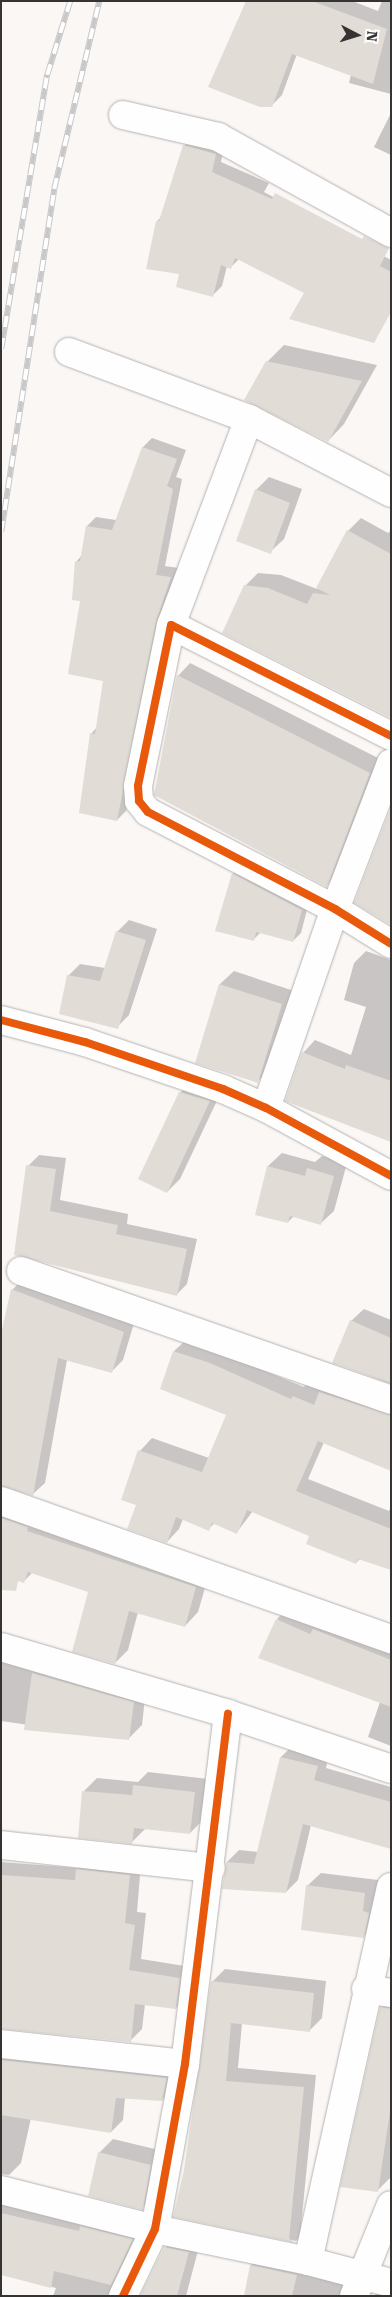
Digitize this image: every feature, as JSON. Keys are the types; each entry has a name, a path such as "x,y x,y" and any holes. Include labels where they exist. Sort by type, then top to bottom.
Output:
{"street":[{"path":"123,115 218,137 391,233"},
{"path":"69,352 249,419 391,493"},
{"path":"249,419 171,625 138,786 140,801 148,812 335,910 391,944"},
{"path":"171,625 391,736"},
{"path":"266,1108 335,910 391,763"},
{"path":"1,1020 85,1042 266,1108 391,1176"},
{"path":"21,1271 391,1400"},
{"path":"1,1501 391,1640"},
{"path":"1,1646 228,1714 391,1769"},
{"path":"123,2296 155,2230 185,2064 211,1868 228,1714"},
{"path":"1,1846 211,1868"},
{"path":"308,2261 378,1991 391,1887"},
{"path":"1,2044 185,2064"},
{"path":"1,2190 155,2230 308,2261 358,2286 391,2283"},
{"path":"358,2286 391,2205"}],"building":[{"path":"246,1 312,1 387,29 373,84 292,54 272,107 260,107 208,87"},
{"path":"183,145 216,154 212,172 272,199 275,193 362,239 364,236 389,248 380,266 391,272 391,312 374,343 289,319 304,293 235,258 231,269 221,265 213,297 176,287 179,274 146,269 156,221 159,221"},
{"path":"266,361 362,381 328,442 244,400"},
{"path":"142,447 177,459 167,486 173,489 156,575 171,577 156,622 117,821 79,813 90,733 95,734 103,681 68,674 80,601 72,600 75,561 80,561 86,526 112,530"},
{"path":"255,489 290,503 271,554 236,541"},
{"path":"347,530 391,554 391,718 222,633 244,585 268,588 307,604 313,593 330,595 316,588"},
{"path":"177,675 370,773 327,887 154,795"},
{"path":"391,807 391,925 354,903"},
{"path":"232,873 302,910 293,942 256,932 254,941 215,931"},
{"path":"116,931 146,940 118,1029 59,1014 67,975 100,981"},
{"path":"219,984 282,1004 258,1083 195,1063"},
{"path":"302,1052 345,1069 346,1065 391,1081 391,1142 285,1101"},
{"path":"179,1092 210,1101 167,1193 138,1179"},
{"path":"26,1165 56,1169 50,1211 118,1225 116,1234 187,1249 177,1296 14,1255"},
{"path":"267,1166 305,1176 307,1168 334,1176 321,1225 290,1216 288,1223 255,1215"},
{"path":"11,1289 124,1332 112,1373 58,1358 33,1496 1,1486 1,1334"},
{"path":"350,1320 391,1338 391,1383 332,1363"},
{"path":"173,1351 210,1363 291,1399 293,1396 314,1405 319,1392 391,1415 391,1471 318,1441 296,1491 391,1529 391,1570 358,1559 356,1564 306,1544 309,1536 247,1510 237,1534 212,1523 209,1531 176,1517 167,1543 127,1529 136,1505 121,1500 138,1450 202,1472 226,1415 160,1389"},
{"path":"1,1518 28,1527 27,1531 196,1587 185,1627 129,1611 115,1664 72,1652 88,1592 28,1572 24,1583 18,1581 16,1591 1,1590"},
{"path":"276,1619 310,1634 313,1629 391,1660 391,1707 258,1658"},
{"path":"32,1673 134,1702 129,1740 24,1730"},
{"path":"280,1757 318,1766 314,1780 391,1802 391,1849 303,1824 286,1893 222,1889 226,1862 254,1864"},
{"path":"133,1785 195,1792 190,1834 134,1828 132,1844 78,1838 82,1791 132,1795"},
{"path":"76,1869 130,1875 125,1923 135,1925 129,1970 180,1978 176,2009 135,2004 131,2042 1,2029 1,1875 75,1880"},
{"path":"306,1885 365,1893 363,1911 369,1913 364,1938 301,1930"},
{"path":"211,1981 314,1993 310,2032 231,2023 226,2081 304,2087 289,2239 296,2243 173,2217 184,2170"},
{"path":"380,2007 391,2008 391,2105 378,2192 340,2187"},
{"path":"1,2060 167,2078 162,2101 116,2098 111,2133 1,2115"},
{"path":"98,2152 151,2165 143,2210 88,2196"},
{"path":"1,2213 79,2231 80,2226 133,2239 111,2285 54,2271 51,2288 1,2275"},
{"path":"164,2247 189,2252 177,2296 140,2296"},
{"path":"250,2265 297,2275 292,2296 244,2296"}],"railway":[{"path":"1,349 47,75 70,1"},
{"path":"1,532 54,189 99,1"}],"cycle path":[{"path":"391,736 171,625 138,786 139,801 148,812 335,909 391,944"},
{"path":"1,1020 85,1042 223,1089 266,1108 391,1176"},
{"path":"123,2296 155,2229 185,2064 228,1714"}]}
